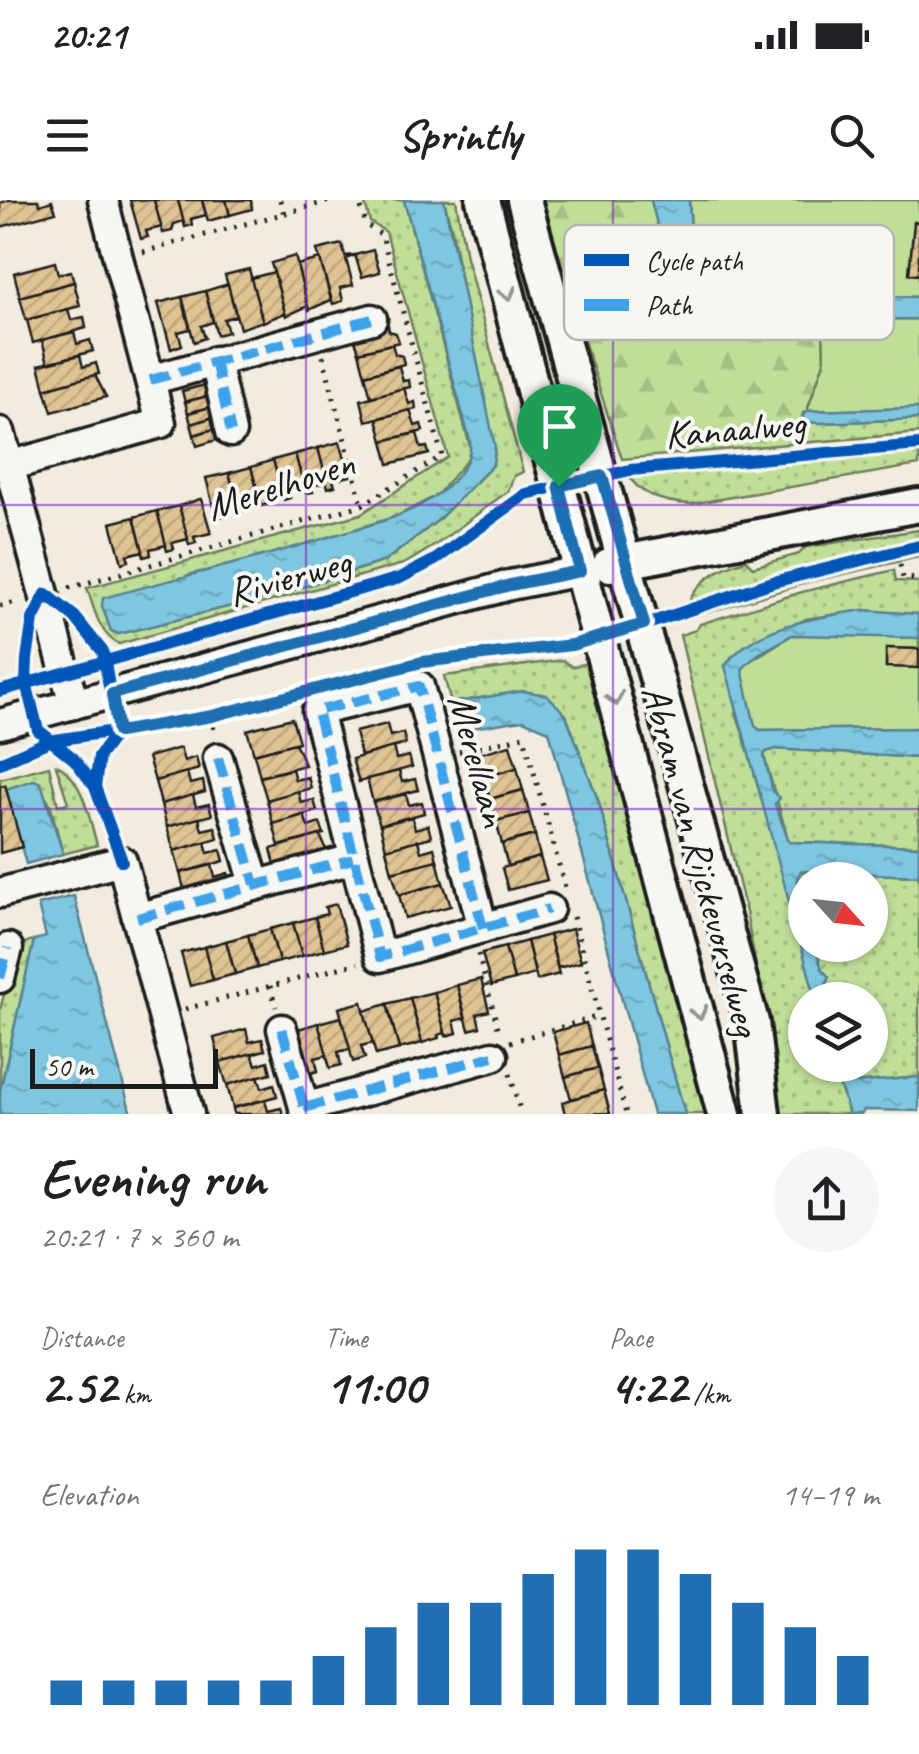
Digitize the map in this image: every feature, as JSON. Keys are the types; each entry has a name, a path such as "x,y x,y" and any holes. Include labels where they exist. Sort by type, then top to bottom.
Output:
{"main road":[{"name":"Abram van Rijckevorselweg","path":"483,200 724,1114"},
{"name":"Abram van Rijckevorselweg","path":"524,200 752,1022 763,1114"},
{"path":"580,571 919,505"}],"street":[{"path":"74,704 3,448 161,423 103,200"},
{"path":"150,380 372,318"},
{"name":"Merelhoven","path":"215,361 231,432"},
{"name":"Rivierweg","path":"0,724 510,585 580,571"},
{"name":"Merellaan","path":"380,957 317,711 419,686 478,930"},
{"path":"218,758 254,884"},
{"path":"137,918 353,860"},
{"path":"0,893 122,861 189,1114"},
{"path":"380,957 549,910"},
{"path":"0,978 8,948"},
{"path":"282,1029 305,1111 498,1050"}],"path":[{"path":"280,200 284,214"},
{"path":"118,258 334,200"},
{"path":"318,333 362,505"},
{"path":"900,565 903,578 919,579"},
{"path":"193,719 229,711"},
{"path":"478,930 498,1050 521,1114"},
{"path":"163,1014 380,957"},
{"path":"498,1050 599,1016"}],"green space":[{"path":"364,200 404,200 472,454 437,495 397,516 272,555 188,575 111,631 119,634 280,594 385,561 437,521 493,465 444,200 456,200 466,257 523,472 514,476 508,491 406,563 119,644 102,628 87,588 361,514 448,457 386,232 370,222"},
{"path":"539,200 651,200 657,225 564,225 564,278"},
{"path":"689,200 919,200 910,274 919,275 919,297 894,296 894,225 691,225"},
{"path":"894,319 919,319 919,408 807,411 824,362 823,340 894,340"},
{"path":"584,340 823,340 824,362 803,413 799,443 622,459"},
{"path":"919,419 919,433 799,443 804,420 819,423"},
{"path":"919,449 919,465 691,504 655,497 640,489 628,475"},
{"path":"919,530 919,541 688,604 704,581 719,570 746,560 753,567 799,554 806,547"},
{"path":"919,549 919,557 809,582 683,620 695,611 778,584"},
{"path":"894,570 896,581 919,582 919,615 864,610 806,619 731,657 737,715 788,895 788,962 806,962 811,982 788,982 788,1082 839,1082 849,1114 777,1114 772,1053 746,912 680,635 696,630 700,624 802,592"},
{"path":"792,635 919,638 919,649 887,648 886,666 919,668 919,728 760,730 755,726 742,666"},
{"path":"563,660 572,667 587,663 716,1114 685,1114 598,800 566,715 523,691 451,703 444,676"},
{"path":"775,749 919,758 919,846 789,842 764,756"},
{"path":"56,765 79,788 97,845 63,854 50,804 34,780 6,789 5,785 0,786 0,779 49,766 58,805 68,803"},
{"path":"888,875 919,876 919,1077 888,1080 888,982 825,982 820,962 888,962"},
{"path":"34,940 0,1091 0,1010 17,945"}],"water":[{"path":"404,200 444,200 495,447 493,465 437,521 385,561 280,594 119,634 111,631 103,598 387,520 424,503 460,472 468,457 470,441"},
{"path":"651,200 689,200 691,225 657,225"},
{"path":"894,296 919,297 919,319 894,319"},
{"path":"919,408 919,419 818,423 802,417 807,411"},
{"path":"864,610 918,614 919,638 792,635 757,655 742,669 755,726 760,730 919,728 919,758 776,749 766,752 773,791 780,798 775,804 789,842 919,846 919,876 888,875 888,862 788,862 788,897 725,666 752,641 808,620"},
{"path":"523,691 547,695 566,715 598,800 685,1114 653,1114 549,731 523,720 466,729 451,703"},
{"path":"34,780 41,783 63,854 26,864 6,789"},
{"path":"74,896 131,1114 0,1114 0,1091 34,940 46,937 38,905"},
{"path":"806,962 820,962 829,977 827,982 811,982"},
{"path":"919,1077 919,1111 864,1110 862,1114 849,1114 839,1082 888,1082"}],"building":[{"path":"38,200 40,205 52,201 56,212 1,227 0,203"},
{"path":"130,200 154,200 162,227 146,231 148,237 141,239"},
{"path":"154,200 178,200 184,221 163,233"},
{"path":"178,200 202,200 206,215 191,219 192,225 185,227"},
{"path":"202,200 226,200 230,215 208,221"},
{"path":"226,200 251,200 252,209 230,215"},
{"path":"914,222 919,222 919,275 909,274"},
{"path":"342,244 345,256 355,255 346,259 353,285 340,288 343,301 333,304 317,250"},
{"path":"373,250 380,272 362,277 355,255"},
{"path":"295,256 308,306 286,316 271,263"},
{"path":"320,259 331,300 309,310 297,265"},
{"path":"55,262 58,274 71,271 74,282 20,297 14,273"},
{"path":"249,269 263,321 240,329 225,275"},
{"path":"274,272 285,313 263,322 251,278"},
{"path":"74,282 80,306 26,320 20,297"},
{"path":"228,284 236,316 224,319 228,332 217,335 205,291"},
{"path":"205,291 213,322 201,326 205,338 194,342 182,297"},
{"path":"182,297 190,329 178,332 182,345 171,349 158,303"},
{"path":"68,309 71,320 84,317 86,328 33,343 27,320"},
{"path":"387,320 389,331 396,333 399,342 359,352 352,330"},
{"path":"74,332 77,344 90,340 93,351 48,363 42,340"},
{"path":"392,344 404,364 365,375 359,352"},
{"path":"80,355 83,367 96,363 99,374 45,389 39,365"},
{"path":"399,366 403,381 409,380 410,387 371,397 365,375"},
{"path":"95,375 106,397 52,412 45,389"},
{"path":"205,385 208,396 185,402 182,391"},
{"path":"404,388 409,404 415,402 416,409 366,421 361,400"},
{"path":"208,396 211,407 188,413 185,402"},
{"path":"211,407 214,417 191,424 188,413"},
{"path":"410,410 415,426 421,424 423,431 383,441 377,419"},
{"path":"214,417 217,428 194,435 191,424"},
{"path":"217,428 220,439 197,446 194,435"},
{"path":"417,433 421,448 427,447 429,454 389,464 383,441"},
{"path":"340,442 350,476 333,480 335,486 328,488 318,448"},
{"path":"318,448 327,482 311,486 313,492 306,493 295,454"},
{"path":"295,454 304,487 289,492 290,498 284,500 273,460"},
{"path":"273,460 282,493 267,498 268,504 261,506 251,467"},
{"path":"251,467 260,500 244,504 246,510 239,512 229,473"},
{"path":"229,473 238,506 222,510 223,516 216,518 206,478"},
{"path":"201,499 211,533 194,537 196,543 189,545 179,506"},
{"path":"179,506 188,539 172,543 174,549 167,551 157,511"},
{"path":"157,511 166,545 150,549 151,555 144,557 134,517"},
{"path":"134,517 143,551 127,555 129,561 122,563 111,523"},
{"path":"886,648 919,649 919,668 886,667"},
{"path":"292,718 299,742 254,754 247,730"},
{"path":"387,724 390,736 403,733 406,744 361,756 355,732"},
{"path":"295,743 305,765 260,777 254,754"},
{"path":"510,745 517,768 484,777 478,754"},
{"path":"393,747 396,759 409,756 412,767 359,782 352,759"},
{"path":"180,748 184,761 196,757 199,769 155,781 148,757"},
{"path":"517,768 523,790 490,799 484,777"},
{"path":"292,769 295,780 308,777 311,788 267,800 260,777"},
{"path":"399,771 402,782 415,779 418,790 373,802 367,779"},
{"path":"187,772 190,784 203,781 205,792 161,804 155,781"},
{"path":"5,785 22,847 0,853 0,786"},
{"path":"523,790 529,813 496,821 490,799"},
{"path":"298,791 301,803 314,800 317,811 273,824 267,800"},
{"path":"406,794 409,805 422,802 424,813 380,825 373,802"},
{"path":"193,795 196,807 209,804 212,815 167,827 161,804"},
{"path":"529,813 535,835 502,844 496,821"},
{"path":"304,815 308,827 320,823 324,834 279,846 273,824"},
{"path":"412,817 415,829 428,825 431,837 386,849 380,825"},
{"path":"199,818 202,830 215,827 218,838 174,851 167,827"},
{"path":"320,835 329,856 277,872 271,849"},
{"path":"535,835 540,857 508,866 502,844"},
{"path":"418,840 421,852 434,848 437,860 392,872 386,849"},
{"path":"205,842 208,853 221,850 224,861 180,873 174,851"},
{"path":"540,857 547,880 508,890 502,868"},
{"path":"437,860 443,883 399,895 392,872"},
{"path":"212,865 215,877 228,873 230,883 186,897 180,873"},
{"path":"443,883 451,906 405,918 399,895"},
{"path":"336,904 347,944 324,950 315,917 327,914 325,907"},
{"path":"315,917 324,950 302,956 293,923"},
{"path":"293,923 302,956 279,962 270,929"},
{"path":"270,929 279,962 257,968 248,935"},
{"path":"572,929 581,962 558,968 549,935"},
{"path":"248,935 257,968 235,974 226,941"},
{"path":"549,935 559,974 537,980 527,941"},
{"path":"226,941 235,974 213,980 204,947"},
{"path":"527,941 535,974 514,980 505,947"},
{"path":"204,947 213,980 190,986 181,953"},
{"path":"505,947 514,980 491,986 482,953"},
{"path":"481,979 489,1011 477,1014 480,1027 469,1030 457,985"},
{"path":"457,985 465,1018 454,1021 457,1033 446,1036 434,992"},
{"path":"434,992 445,1033 422,1043 410,998"},
{"path":"410,998 422,1043 399,1049 387,1004"},
{"path":"362,1002 373,1043 361,1046 365,1058 353,1062 339,1008"},
{"path":"387,1004 399,1049 376,1055 364,1011"},
{"path":"341,1017 350,1049 338,1052 341,1065 330,1068 318,1023"},
{"path":"318,1023 327,1055 315,1058 318,1071 308,1074 295,1030"},
{"path":"586,1023 592,1046 559,1055 553,1032"},
{"path":"246,1029 249,1042 262,1039 265,1050 220,1062 214,1038"},
{"path":"592,1046 598,1068 565,1077 559,1055"},
{"path":"252,1053 256,1065 268,1061 271,1073 227,1085 220,1062"},
{"path":"598,1068 604,1090 571,1099 565,1077"},
{"path":"258,1076 262,1088 274,1084 277,1096 233,1108 227,1085"},
{"path":"604,1090 610,1113 565,1114 562,1102"},
{"path":"265,1100 268,1111 281,1108 283,1114 234,1114 233,1108"}],"marked path":[{"path":"150,380 372,319"},
{"path":"215,361 231,432"},
{"path":"483,928 419,686 317,711 380,957 549,909"},
{"path":"218,758 255,884"},
{"path":"137,918 353,859"},
{"path":"0,978 8,948"},
{"path":"282,1029 306,1114"},
{"path":"304,1108 493,1056"}],"cycle path":[{"name":"Kanaalweg","path":"0,691 400,578 435,560 526,494 630,470 919,445"},
{"path":"0,763 49,741 212,716 422,662 599,640 773,582 919,546"},
{"path":"95,787 99,756 117,732 103,652 75,617 46,594 33,619 27,659 26,683 38,730 74,759 95,787 122,861"}],"route":[{"path":"602,476 644,624 572,645 422,662 212,716 118,732 112,694 510,585 580,571 559,486 602,476"}]}
